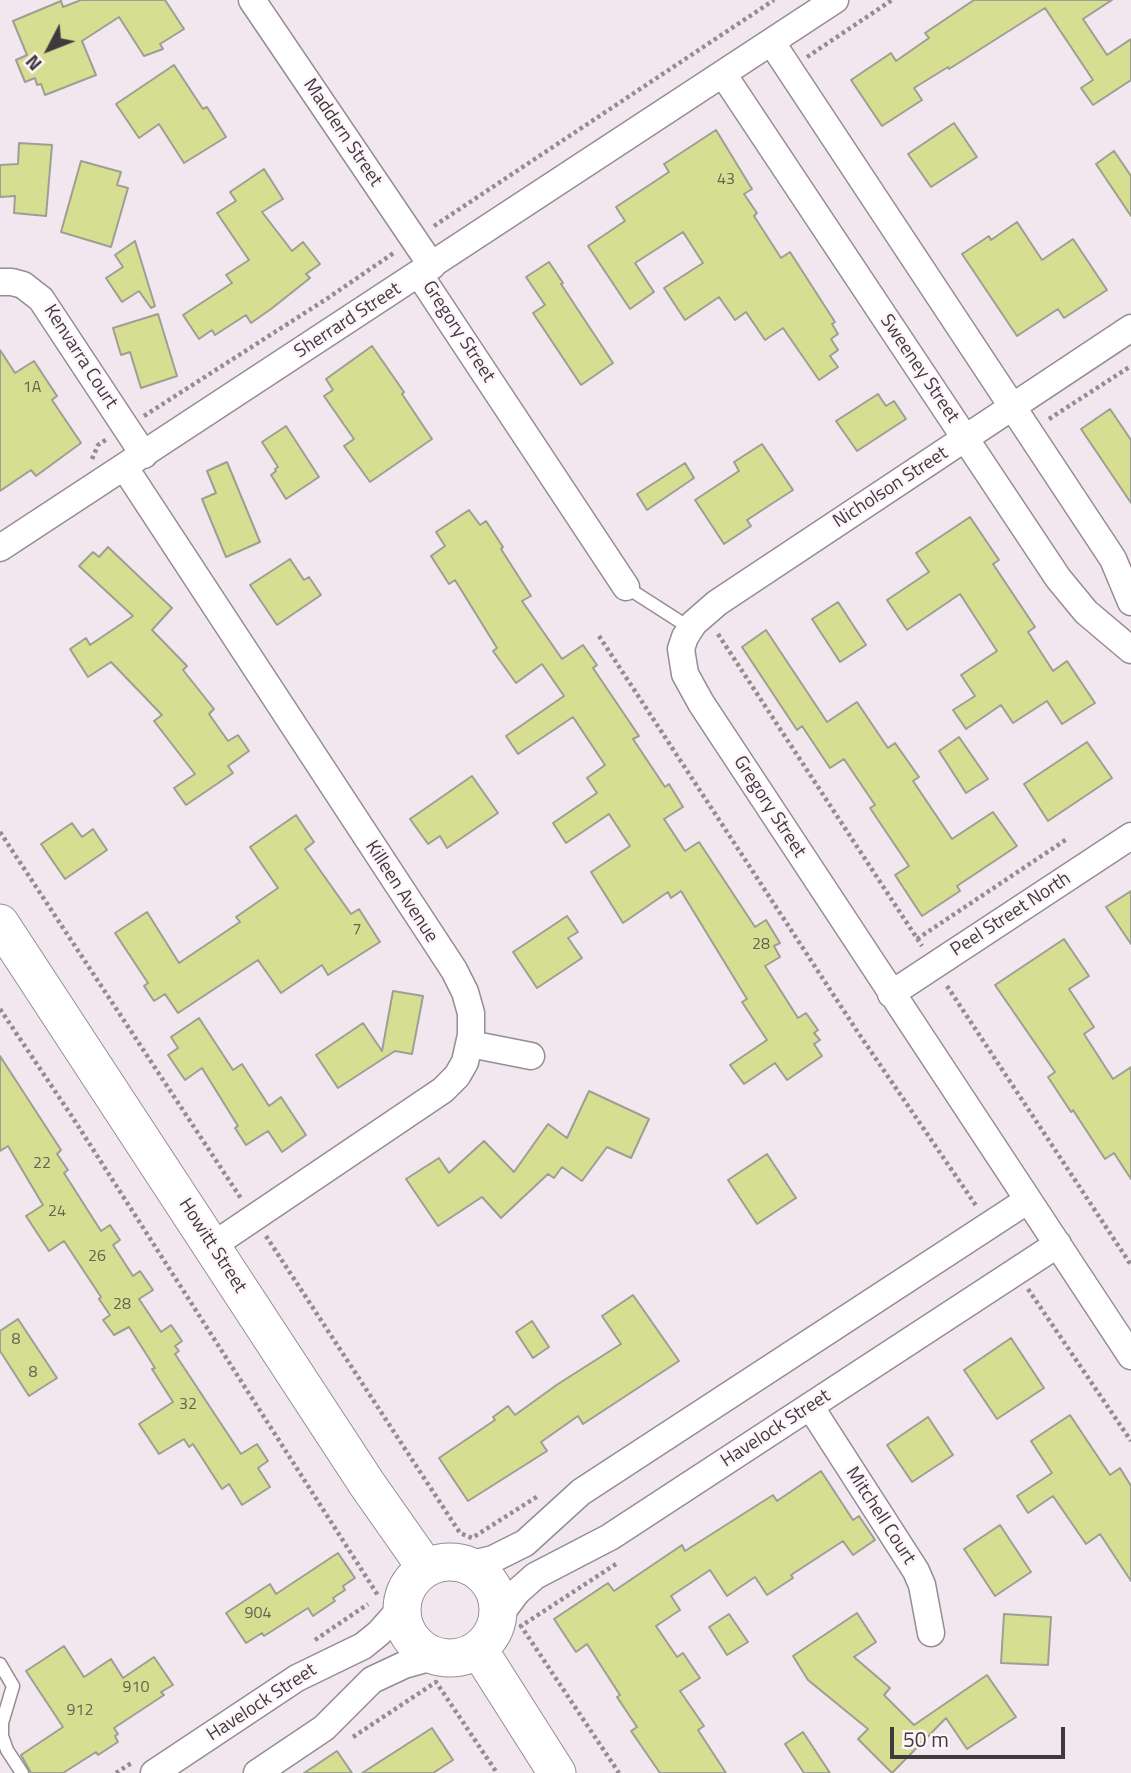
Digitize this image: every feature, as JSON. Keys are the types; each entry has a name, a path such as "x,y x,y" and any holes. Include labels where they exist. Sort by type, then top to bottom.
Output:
{"street":[{"name":"Maddern Street","path":"252,0 413,239 425,270"},
{"name":"Sherrard Street","path":"0,548 835,0"},
{"path":"772,43 1113,559 1131,602"},
{"name":"Sweeney Street","path":"723,74 1070,595 1131,650"},
{"name":"Gregory Street","path":"425,270 626,587"},
{"name":"Kenvarra Court","path":"0,282 23,285 41,299 134,462"},
{"name":"Nicholson Street","path":"697,621 1131,328"},
{"name":"Killeen Avenue","path":"134,462 454,970 465,992 471,1013 470,1044 461,1070 443,1090 212,1246"},
{"name":"Gregory Street","path":"697,621 681,649 682,665 689,683 1131,1356"},
{"name":"Peel Street North","path":"891,994 1131,836"},
{"name":"Howitt Street","path":"0,923 367,1484 426,1569"},
{"path":"470,1044 531,1056"},
{"path":"420,1660 422,1650 411,1638 404,1623 393,1618 412,1581 426,1569 464,1549 493,1559 525,1543 581,1492 1028,1200"},
{"name":"Havelock Street","path":"510,1621 517,1592 535,1576 610,1537 1058,1244"},
{"name":"Mitchell Court","path":"810,1406 916,1571 922,1585 931,1633"},
{"path":"257,1773 324,1728 372,1679 420,1660 455,1659 479,1650 510,1621 490,1582 464,1549"},
{"name":"Havelock Street","path":"154,1773 297,1678 363,1646 393,1618"},
{"path":"479,1650 557,1773"}],"lane":[{"name":"Gregory Street","path":"626,587 697,621"},
{"path":"0,1664 13,1686 2,1723 2,1736 7,1750 22,1773"}],"path":[{"path":"142,417 328,298 774,0"},
{"path":"788,69 892,0"},
{"path":"1048,420 1131,366"},
{"path":"697,621 917,939 1131,1265"},
{"path":"599,636 859,1034 978,1210"},
{"path":"0,832 254,1218 464,1549"},
{"path":"917,939 1067,839"},
{"path":"0,1009 73,1118 379,1597 368,1604 393,1618"},
{"path":"1030,1293 1131,1441"},
{"path":"510,1621 619,1773"},
{"path":"420,1660 421,1692"},
{"path":"342,1744 436,1682 496,1773"}],"building":[{"path":"81,0 165,0 184,29 160,44 163,49 144,56 119,17 82,41 96,75 45,95 41,84 37,85 35,78 25,82 16,60 27,55 13,21 61,1 63,7"},
{"path":"974,0 1112,0 1083,19 1107,55 1131,39 1131,80 1093,105 1081,88 1093,80 1045,8 914,88 922,100 882,126 851,80 891,53 896,61 929,38 925,33"},
{"path":"174,65 203,109 207,107 226,137 184,163 159,124 139,138 116,104"},
{"path":"954,123 977,157 931,187 908,154"},
{"path":"716,130 752,189 744,194 757,213 754,216 781,258 790,252 835,322 832,324 838,334 831,339 838,350 830,356 838,367 819,380 783,328 765,340 746,312 735,320 719,297 685,320 664,288 703,263 683,232 635,263 654,292 630,309 588,246 625,221 616,207 669,172 664,164"},
{"path":"19,143 52,145 46,216 14,213 15,196 0,197 0,165 18,164"},
{"path":"1114,151 1131,176 1131,216 1096,164"},
{"path":"81,161 121,172 117,185 128,188 111,247 61,232"},
{"path":"264,169 283,199 262,212 292,251 303,242 320,264 306,274 310,278 251,323 246,315 215,335 212,330 199,339 183,315 232,283 226,275 249,260 217,213 236,201 230,192"},
{"path":"1017,222 1042,260 1073,239 1107,290 1064,318 1058,309 1017,336 962,254 989,236 991,240"},
{"path":"135,241 155,306 151,308 139,291 122,302 106,278 123,267 115,255"},
{"path":"549,262 613,363 581,385 533,313 545,305 526,277"},
{"path":"158,314 177,376 141,388 130,352 121,355 113,328"},
{"path":"372,346 432,439 370,482 344,446 354,439 324,396 333,390 326,379"},
{"path":"0,350 15,373 34,361 57,396 52,400 81,443 36,476 31,470 0,491"},
{"path":"878,394 886,406 894,401 906,419 857,451 836,421"},
{"path":"1110,409 1131,440 1131,503 1081,429"},
{"path":"286,426 319,477 286,499 271,475 278,467 262,442"},
{"path":"762,444 793,490 747,520 751,526 724,544 695,500 739,471 734,462"},
{"path":"227,462 260,542 226,557 202,499 216,493 207,471"},
{"path":"685,463 694,478 647,510 637,494"},
{"path":"469,510 480,525 486,521 503,547 501,549 531,596 522,601 562,659 583,645 597,665 593,668 639,736 633,739 665,787 669,784 683,807 664,819 685,851 699,842 755,927 766,920 780,943 774,946 780,957 765,966 798,1018 806,1013 818,1030 814,1033 820,1040 814,1044 822,1056 787,1080 775,1063 744,1084 730,1065 767,1040 742,1002 747,999 681,891 671,898 668,892 623,923 591,872 630,846 609,814 566,843 553,823 597,793 587,778 605,765 573,717 518,754 506,736 564,696 542,664 516,683 493,651 497,648 455,580 449,584 431,556 445,546 436,532"},
{"path":"970,517 999,560 993,564 1035,627 1028,632 1053,671 1067,661 1095,703 1062,724 1047,701 1013,723 1001,705 966,729 953,710 975,696 961,675 997,651 960,594 907,630 887,600 929,572 916,553"},
{"path":"108,547 172,608 152,630 187,666 183,670 214,709 209,714 228,741 238,735 249,751 228,766 233,773 186,805 174,788 195,774 154,721 162,715 111,662 88,677 70,649 86,638 90,645 133,616 79,566 93,552 99,557"},
{"path":"290,559 304,580 309,577 321,595 277,625 250,585"},
{"path":"838,602 866,645 840,662 812,619"},
{"path":"766,630 827,722 857,702 888,748 895,743 919,777 913,781 952,839 993,812 1017,846 957,886 960,891 922,916 895,875 909,866 870,808 875,805 844,759 830,768 802,726 797,730 742,647"},
{"path":"959,737 988,779 966,793 939,751"},
{"path":"1087,742 1112,778 1048,821 1024,784"},
{"path":"472,776 498,813 447,848 440,836 428,844 410,819"},
{"path":"296,815 314,842 305,849 351,914 359,909 380,942 328,975 322,965 281,993 258,960 178,1013 165,994 154,1001 144,986 148,983 115,933 147,912 179,963 240,922 236,917 278,888 250,847"},
{"path":"72,823 82,837 93,829 107,850 65,879 41,844"},
{"path":"1131,891 1131,944 1106,907"},
{"path":"567,916 578,932 568,938 582,958 537,988 513,952"},
{"path":"1064,939 1089,976 1069,989 1094,1027 1084,1034 1113,1079 1131,1067 1131,1179 1114,1153 1105,1159 1073,1110 1071,1112 1048,1077 1055,1072 995,985"},
{"path":"393,991 423,996 412,1054 395,1051 338,1088 316,1055 363,1023 382,1051"},
{"path":"199,1018 233,1070 242,1064 269,1106 281,1097 306,1135 282,1152 268,1131 246,1145 235,1128 238,1126 202,1068 185,1080 168,1055 178,1048 171,1037"},
{"path":"0,1056 61,1150 57,1154 68,1170 64,1173 101,1231 110,1225 120,1240 113,1245 133,1276 140,1271 153,1290 139,1299 161,1332 171,1325 182,1341 175,1346 179,1351 175,1354 241,1454 257,1444 268,1461 258,1468 270,1487 242,1505 229,1484 222,1489 193,1444 189,1447 184,1439 159,1454 139,1424 173,1402 152,1369 155,1368 129,1327 114,1335 103,1320 110,1315 64,1241 49,1251 26,1216 43,1205 8,1146 0,1151"},
{"path":"589,1091 649,1119 631,1158 607,1147 582,1181 562,1167 554,1178 548,1174 501,1218 482,1197 438,1226 406,1179 439,1158 449,1173 484,1141 514,1172 548,1124 567,1138"},
{"path":"767,1154 796,1198 757,1224 728,1180"},
{"path":"633,1295 679,1361 583,1424 578,1416 541,1442 547,1451 468,1501 439,1458 495,1420 493,1417 508,1406 515,1415 621,1344 602,1316"},
{"path":"18,1319 57,1378 29,1396 0,1351 0,1331"},
{"path":"532,1321 549,1347 533,1358 516,1332"},
{"path":"1011,1338 1044,1388 997,1419 964,1370"},
{"path":"1070,1415 1110,1475 1120,1468 1131,1486 1131,1581 1100,1534 1086,1544 1053,1496 1028,1513 1017,1496 1052,1473 1031,1441"},
{"path":"928,1417 953,1455 912,1482 887,1445"},
{"path":"821,1471 853,1520 859,1516 875,1540 853,1555 843,1541 791,1575 793,1578 767,1595 755,1577 727,1596 710,1570 671,1596 680,1610 656,1626 677,1657 683,1653 700,1678 680,1691 704,1726 698,1730 726,1773 660,1773 631,1731 637,1727 587,1644 576,1652 554,1619 608,1583 614,1591 682,1545 685,1551 773,1495 777,1501"},
{"path":"1000,1525 1031,1572 995,1596 964,1549"},
{"path":"338,1553 355,1578 343,1586 345,1590 333,1598 335,1601 313,1616 308,1608 264,1636 262,1633 246,1643 226,1613 270,1584 276,1594"},
{"path":"857,1613 876,1642 854,1657 890,1688 884,1695 914,1725 987,1675 1016,1717 967,1749 946,1718 892,1773 858,1739 868,1729 808,1680 793,1656"},
{"path":"729,1614 748,1642 727,1655 709,1627"},
{"path":"1004,1614 1051,1617 1048,1665 1001,1663"},
{"path":"64,1646 84,1677 111,1659 123,1678 154,1657 173,1685 161,1692 164,1695 114,1728 118,1734 115,1736 118,1742 98,1755 96,1752 63,1773 31,1773 21,1755 63,1727 26,1671"},
{"path":"432,1728 453,1760 433,1773 362,1773"},
{"path":"803,1732 830,1773 804,1773 785,1744"},
{"path":"337,1751 352,1773 304,1773"}]}
